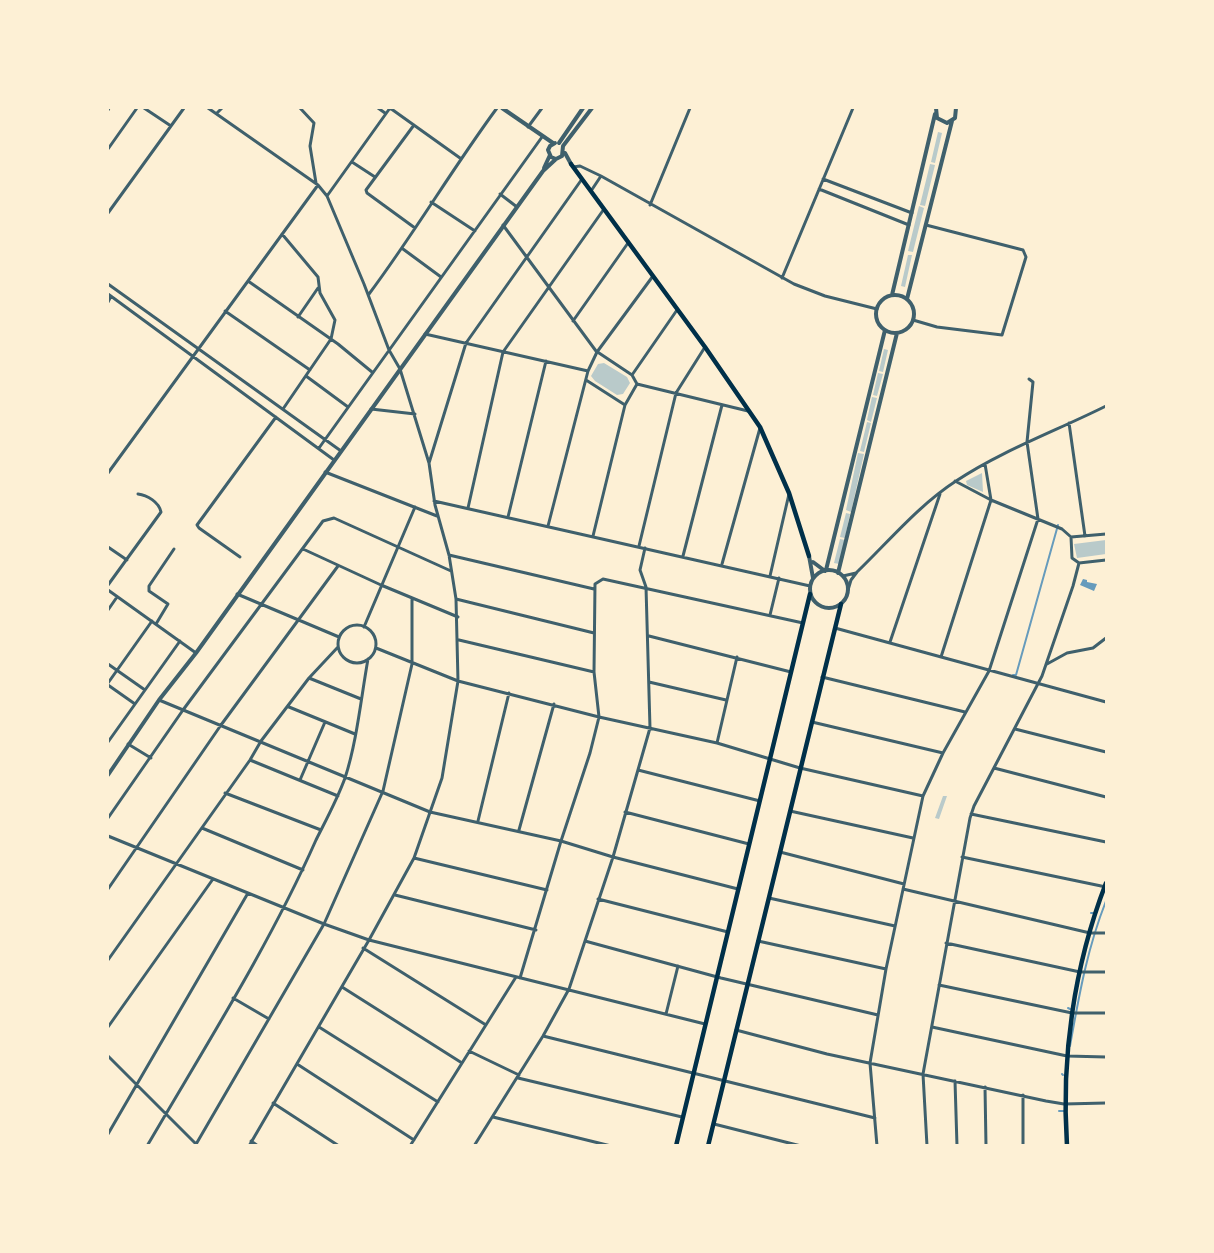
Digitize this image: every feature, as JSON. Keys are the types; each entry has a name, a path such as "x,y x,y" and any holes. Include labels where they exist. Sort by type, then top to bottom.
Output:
{"main road":[{"path":"572,166 678,309 751,412 760,427 789,494 809,556"},
{"path":"676,1146 682,1117 696,1073 705,1024 719,977 748,844 773,759 810,594"},
{"path":"708,1146 722,1080 841,604"},
{"path":"1067,1146 1064,1104 1072,1013 1090,933 1106,886"}],"street":[{"path":"108,149 137,108"},
{"path":"144,108 171,126"},
{"path":"108,213 184,108"},
{"path":"208,108 218,113 318,184 327,196 368,295 388,350 400,369 415,414 429,463 434,501 449,555 456,599 459,640 458,681 442,778 414,858 369,940 249,1146"},
{"path":"218,113 222,108"},
{"path":"108,473 318,184 310,141 314,123 300,108"},
{"path":"378,108 386,113"},
{"path":"327,196 390,108 460,158"},
{"path":"368,295 403,249 460,158 497,108"},
{"path":"502,108 507,109 551,144 559,143 564,146"},
{"path":"528,127 542,108"},
{"path":"559,143 583,108"},
{"path":"572,166 564,152 564,146 592,108"},
{"path":"650,205 690,108"},
{"path":"782,278 853,108"},
{"path":"892,295 935,108"},
{"path":"907,299 892,295 882,300 877,309 878,323 885,330 897,333 906,329 913,320 914,312 907,299 952,121 956,115 956,108"},
{"path":"935,114 943,122 952,121"},
{"path":"414,125 367,187 368,193 415,228"},
{"path":"318,448 543,137"},
{"path":"108,775 159,700 196,653 543,170 550,155 551,144"},
{"path":"543,170 564,152"},
{"path":"550,155 572,166 580,166 601,176 782,278 806,289 877,309"},
{"path":"352,162 375,177"},
{"path":"591,191 601,176"},
{"path":"429,463 466,342 582,179"},
{"path":"823,179 912,214"},
{"path":"819,189 909,225"},
{"path":"500,194 517,207"},
{"path":"431,202 475,231"},
{"path":"468,508 504,352 604,209"},
{"path":"503,225 525,258 597,352 632,375 637,384 751,412"},
{"path":"913,320 937,327 1002,335 1026,257 1023,250 926,225"},
{"path":"282,234 318,277 318,288 335,320 331,339 283,409"},
{"path":"573,321 629,242"},
{"path":"403,249 441,277"},
{"path":"548,526 588,371 597,352 653,275"},
{"path":"248,281 331,339 372,372"},
{"path":"108,284 199,347 341,451"},
{"path":"298,317 318,288"},
{"path":"108,294 334,460"},
{"path":"108,302 112,296"},
{"path":"632,375 678,309"},
{"path":"225,311 310,370"},
{"path":"885,330 825,570 813,579 810,586 810,594 815,602 824,608 831,608 841,604 856,573 940,493 955,482 1028,442 1106,406"},
{"path":"838,573 897,333"},
{"path":"425,334 588,371"},
{"path":"639,546 676,393 705,347"},
{"path":"508,517 546,361"},
{"path":"306,376 348,407"},
{"path":"877,1146 870,1063 886,969 923,796 942,753 989,671 1038,519 1028,442 1033,382 1029,379"},
{"path":"586,380 625,405"},
{"path":"592,536 625,405 637,384"},
{"path":"683,556 722,404"},
{"path":"371,409 415,414"},
{"path":"240,557 197,525 276,417"},
{"path":"1070,423 1084,536"},
{"path":"722,564 760,427"},
{"path":"941,657 991,500 985,464"},
{"path":"325,472 438,516"},
{"path":"955,482 991,500 1062,529 1071,538 1072,558 1079,563 1106,560"},
{"path":"890,642 940,493"},
{"path":"108,585 161,512 158,504 146,496 138,494"},
{"path":"770,576 789,494"},
{"path":"434,501 722,564 810,586"},
{"path":"364,627 415,507"},
{"path":"108,818 183,710 263,605 323,521 328,518 334,518 397,548 452,571"},
{"path":"1071,538 1106,534"},
{"path":"108,547 127,560"},
{"path":"474,1146 544,1036 569,989 613,857 638,770 650,728 649,636 646,587 640,570 645,548"},
{"path":"156,624 168,604 150,592 149,586 174,549"},
{"path":"303,549 412,599 458,617"},
{"path":"449,555 594,589"},
{"path":"809,556 816,566 843,576 848,590"},
{"path":"809,556 813,579"},
{"path":"927,1146 923,1074 953,902 971,814 1039,684 1079,563"},
{"path":"108,888 221,725 338,566"},
{"path":"843,576 856,573"},
{"path":"770,615 779,578"},
{"path":"410,1146 486,1025 518,978 536,930 561,840 590,753 599,717 594,672 595,584 603,579 646,587 803,623"},
{"path":"108,590 196,653"},
{"path":"237,594 339,637"},
{"path":"108,610 117,597"},
{"path":"108,1056 196,1145 324,924 383,791 412,664 412,599"},
{"path":"456,599 594,633"},
{"path":"134,704 108,684 152,621"},
{"path":"147,1146 284,908 346,776 368,659 376,648 374,636 364,627 349,626 339,637 338,647 342,656 350,661 359,662 368,659"},
{"path":"835,628 1106,702"},
{"path":"649,636 791,672"},
{"path":"1047,664 1067,653 1093,648 1106,638"},
{"path":"459,640 594,672"},
{"path":"108,742 180,641"},
{"path":"108,960 250,760 261,741 289,707 309,678 338,647"},
{"path":"376,648 458,681 599,717 717,743 799,767 923,796"},
{"path":"717,743 737,657"},
{"path":"108,664 145,690"},
{"path":"822,677 965,712"},
{"path":"309,678 361,699"},
{"path":"649,682 726,700"},
{"path":"478,821 509,693"},
{"path":"159,700 430,812 561,840 613,857 738,888"},
{"path":"519,830 554,704"},
{"path":"289,707 355,734"},
{"path":"300,780 325,722"},
{"path":"811,722 942,753"},
{"path":"1015,729 1106,752"},
{"path":"128,744 150,758"},
{"path":"250,760 338,796"},
{"path":"994,768 1106,797"},
{"path":"638,770 760,801"},
{"path":"225,793 321,830"},
{"path":"790,811 913,838"},
{"path":"625,812 748,844"},
{"path":"971,814 1106,842"},
{"path":"202,828 303,870"},
{"path":"108,836 324,924 369,940 705,1024"},
{"path":"780,852 904,884"},
{"path":"962,857 1106,886"},
{"path":"414,858 548,890"},
{"path":"108,1027 214,879"},
{"path":"903,889 1090,933 1106,933"},
{"path":"108,1134 248,892"},
{"path":"395,894 536,930"},
{"path":"768,898 895,926"},
{"path":"598,899 728,932"},
{"path":"585,941 746,984 878,1015"},
{"path":"758,941 886,969"},
{"path":"946,943 1080,972 1106,972"},
{"path":"363,948 486,1025"},
{"path":"666,1014 678,966"},
{"path":"939,985 1072,1013 1106,1013"},
{"path":"342,987 462,1063"},
{"path":"233,998 269,1019"},
{"path":"318,1026 438,1102"},
{"path":"932,1028 1067,1056 1106,1057"},
{"path":"736,1030 870,1063 1064,1104 1106,1102"},
{"path":"544,1036 875,1118"},
{"path":"469,1052 518,1076 682,1117"},
{"path":"296,1063 414,1140"},
{"path":"955,1081 956,1146"},
{"path":"985,1087 986,1146"},
{"path":"1023,1095 1023,1146"},
{"path":"273,1103 339,1146"},
{"path":"492,1117 611,1146"},
{"path":"714,1124 801,1146"},
{"path":"251,1141 258,1146"}],"shaded area":[{"path":"938,132 942,133 935,163 931,162"},
{"path":"930,164 935,165 925,206 920,205"},
{"path":"919,206 924,208 913,252 908,251"},
{"path":"908,255 912,255 905,287 901,286"},
{"path":"884,349 888,350 883,372 879,371"},
{"path":"604,363 627,377 630,383 623,394 617,395 595,381 591,376 598,364"},
{"path":"878,373 883,374 877,396 873,395"},
{"path":"872,397 877,398 871,422 867,420"},
{"path":"867,422 871,423 864,452 860,451"},
{"path":"858,453 864,454 851,512 846,510"},
{"path":"982,473 983,492 967,485 966,481"},
{"path":"846,513 850,514 845,538 840,537"},
{"path":"840,539 845,540 839,564 834,563"},
{"path":"1106,540 1106,554 1077,558 1074,544"},
{"path":"943,796 947,796 939,819 935,818"}],"water":[{"path":"1083,579 1097,584 1094,591 1080,585"}],"waterway":[{"path":"1013,675 1016,675 1058,525"},
{"path":"1070,1046 1080,991 1099,919 1106,901"},
{"path":"1059,1111 1066,1111"}]}
